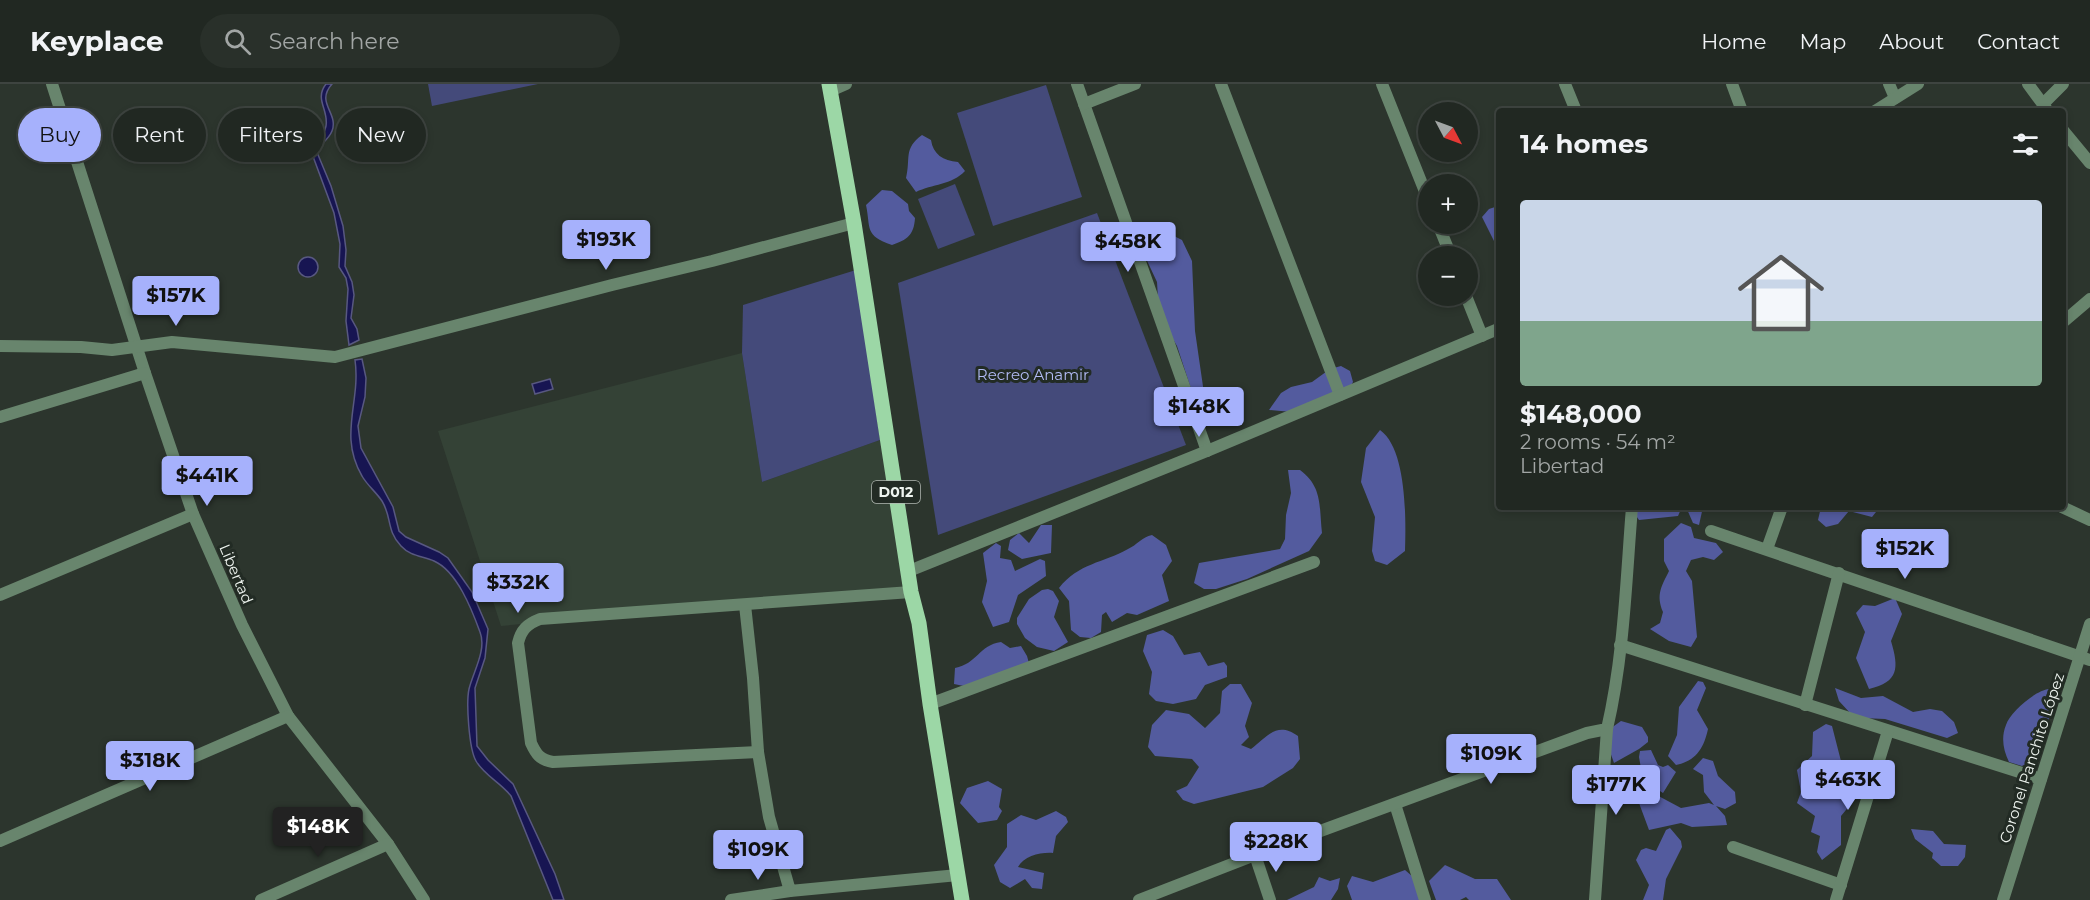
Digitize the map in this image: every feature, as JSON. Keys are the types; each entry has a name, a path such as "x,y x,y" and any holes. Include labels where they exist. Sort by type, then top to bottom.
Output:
{"main road":[{"name":"D012","path":"830,88 854,223 911,592 919,622 962,900"}],"street":[{"name":"Libertad","path":"52,84 145,374 193,514 242,625 288,716 388,844 424,900"},
{"path":"830,88 846,84"},
{"path":"1077,84 1206,451"},
{"path":"1084,104 1135,84"},
{"path":"1221,84 1340,395"},
{"path":"1382,84 1418,174"},
{"path":"1565,84 1575,108"},
{"path":"1732,84 1741,108"},
{"path":"1889,84 1894,98"},
{"path":"1879,108 1918,84"},
{"path":"2028,84 2045,107 2063,84"},
{"path":"2066,134 2090,163"},
{"path":"0,346 81,347 112,350 172,342 335,357 854,223"},
{"path":"2066,320 2090,299"},
{"path":"1470,306 1482,336"},
{"path":"909,571 1206,451 1496,330"},
{"path":"0,417 145,374"},
{"path":"2066,509 2090,520"},
{"path":"1595,900 1608,729 1614,700 1620,645 1632,510"},
{"path":"1767,549 1781,510"},
{"path":"0,595 193,514"},
{"path":"1711,531 2085,658"},
{"path":"930,704 1314,562"},
{"path":"1805,705 1839,573"},
{"path":"758,752 545,761 536,755 531,743 518,644 521,633 529,624 540,619 911,592"},
{"path":"745,605 758,752 769,817 790,891"},
{"name":"Coronel Panchito López","path":"2003,900 2041,779 2085,658 2090,624"},
{"path":"1620,645 2041,779"},
{"path":"0,841 288,716"},
{"path":"1139,900 1587,733 1608,729"},
{"path":"1836,900 1888,731"},
{"path":"1395,804 1425,900"},
{"path":"261,900 388,844"},
{"path":"1733,847 1841,885"},
{"path":"1255,855 1270,900"},
{"path":"731,900 790,891 958,875"}],"shaded area":[{"path":"326,84 332,84 327,91 326,102 333,125 332,131 324,141 326,115 321,95"},
{"path":"922,135 931,140 940,156 958,162 965,171 948,182 916,192 906,178 910,149"},
{"path":"315,162 321,162 343,226 345,266 352,282 354,295 351,318 357,329 359,340 349,345 346,321 348,289 346,278 339,267 340,244 334,213"},
{"path":"882,190 892,191 908,204 909,211 915,218 909,236 892,245 877,238 869,226 866,205"},
{"path":"1496,207 1496,245 1482,217 1489,209"},
{"path":"1172,235 1182,240 1192,261 1195,331 1208,421 1198,410 1177,346 1159,315 1157,282 1142,250"},
{"path":"308,257 315,260 318,267 315,274 308,277 301,274 298,267 301,260"},
{"path":"742,353 762,482 880,440 910,587 501,626 438,431"},
{"path":"362,359 366,378 365,397 358,426 361,448 393,507 399,531 406,537 448,558 472,592 488,629 485,658 475,688 477,746 513,784 555,874 564,900 553,900 511,796 483,771 474,755 469,726 468,696 481,653 482,639 468,603 457,582 442,566 408,552 396,540 385,507 364,479 355,461 351,432 356,375 355,360"},
{"path":"1341,366 1350,371 1353,382 1347,392 1292,412 1269,410 1281,393 1291,387 1312,382 1330,369"},
{"path":"550,379 553,389 535,394 532,384"},
{"path":"1380,430 1389,439 1395,453 1400,468 1405,504 1405,551 1387,565 1375,561 1372,551 1375,517 1361,482 1366,448"},
{"path":"1288,470 1300,470 1313,483 1318,498 1322,533 1309,551 1247,579 1216,589 1204,589 1194,583 1199,563 1280,549 1285,539 1286,515 1291,493"},
{"path":"1632,510 1681,510 1678,516 1639,520"},
{"path":"1687,510 1702,510 1699,525 1693,523"},
{"path":"1820,510 1878,510 1872,517 1849,511 1838,524 1826,527 1818,520"},
{"path":"1681,523 1691,527 1694,538 1716,543 1723,552 1714,560 1703,557 1691,560 1686,571 1692,581 1697,637 1691,647 1669,641 1650,629 1660,623 1663,612 1660,591 1669,571 1664,561 1664,539"},
{"path":"1041,525 1052,525 1051,553 1022,559 1008,550 1010,540 1019,533 1029,543"},
{"path":"1152,535 1166,545 1172,561 1162,575 1169,601 1137,615 1127,613 1112,622 1106,612 1102,615 1101,632 1091,638 1080,637 1071,630 1069,601 1059,588 1083,568 1119,554"},
{"path":"996,543 1001,546 1000,558 1011,560 1015,571 1040,559 1045,561 1046,576 1018,595 1009,622 993,627 982,602 987,581 983,553"},
{"path":"1042,590 1053,591 1059,601 1054,617 1068,642 1054,651 1037,647 1025,638 1017,624 1017,618 1029,599"},
{"path":"1895,598 1902,614 1891,641 1895,659 1894,672 1886,682 1869,689 1856,658 1865,632 1856,613 1863,605 1875,606"},
{"path":"1163,630 1173,636 1184,655 1200,652 1208,666 1224,662 1227,666 1227,677 1205,685 1196,699 1173,704 1156,701 1149,694 1152,672 1143,651 1147,635"},
{"path":"1001,642 1010,648 1021,646 1030,667 995,685 977,687 954,684 955,668 968,663 988,647"},
{"path":"1698,681 1703,682 1706,688 1697,710 1708,729 1698,753 1689,760 1676,765 1668,756 1677,735 1679,707"},
{"path":"1230,684 1241,684 1252,703 1245,726 1249,737 1241,745 1251,749 1273,732 1284,730 1298,736 1300,759 1293,768 1263,787 1194,804 1183,800 1176,791 1187,786 1199,767 1192,759 1155,756 1148,747 1152,725 1166,710 1189,714 1205,728 1220,713 1222,691"},
{"path":"1835,688 1861,698 1883,696 1913,712 1930,709 1942,711 1954,722 1958,733 1947,738 1885,719 1862,718 1851,714 1839,701"},
{"path":"2049,689 2053,700 2045,738 2037,754 2022,766 2009,762 2003,739 2008,720 2031,697"},
{"path":"1621,721 1642,727 1648,737 1648,742 1614,763 1607,743 1607,731"},
{"path":"1826,724 1832,726 1842,765 1826,770 1822,783 1824,792 1855,799 1841,816 1841,845 1822,860 1817,852 1820,836 1811,832 1815,816 1797,803 1801,792 1797,770 1812,756 1813,732"},
{"path":"1651,750 1658,765 1663,767 1668,765 1676,772 1663,793 1643,780 1640,751"},
{"path":"1703,758 1713,761 1718,776 1735,792 1736,803 1725,809 1716,806 1725,816 1727,825 1692,827 1681,823 1649,830 1639,803 1651,792 1681,808 1709,803 1714,805 1704,792 1703,775 1693,769"},
{"path":"988,781 1002,789 999,807 1002,811 997,820 978,823 960,803 967,788"},
{"path":"1610,784 1642,784 1642,794 1625,800 1610,794"},
{"path":"1056,811 1066,817 1068,822 1056,836 1053,853 1033,855 1018,867 1044,873 1042,889 1032,888 1025,879 1010,888 1000,882 994,865 1007,847 1007,824 1021,815 1036,820"},
{"path":"1670,828 1681,841 1682,847 1666,879 1663,900 1643,900 1649,885 1636,860 1641,850 1646,848 1656,851 1666,830"},
{"path":"1911,829 1933,831 1944,844 1966,845 1965,857 1958,866 1941,866 1932,858 1933,853 1915,839"},
{"path":"1445,865 1475,879 1497,879 1511,900 1469,900 1466,897 1460,900 1436,900 1429,881"},
{"path":"1405,870 1421,884 1420,900 1352,900 1347,886 1352,876 1373,882"},
{"path":"1319,877 1330,881 1340,878 1338,889 1331,900 1287,900 1314,887"}],"green space":[{"path":"428,84 538,84 432,106"},
{"path":"1046,85 1082,197 993,226 957,113"},
{"path":"955,184 975,235 938,249 918,199"},
{"name":"Recreo Anamir","path":"1097,213 1186,445 938,535 898,283"},
{"path":"856,270 880,440 762,482 742,353 743,305"}]}
